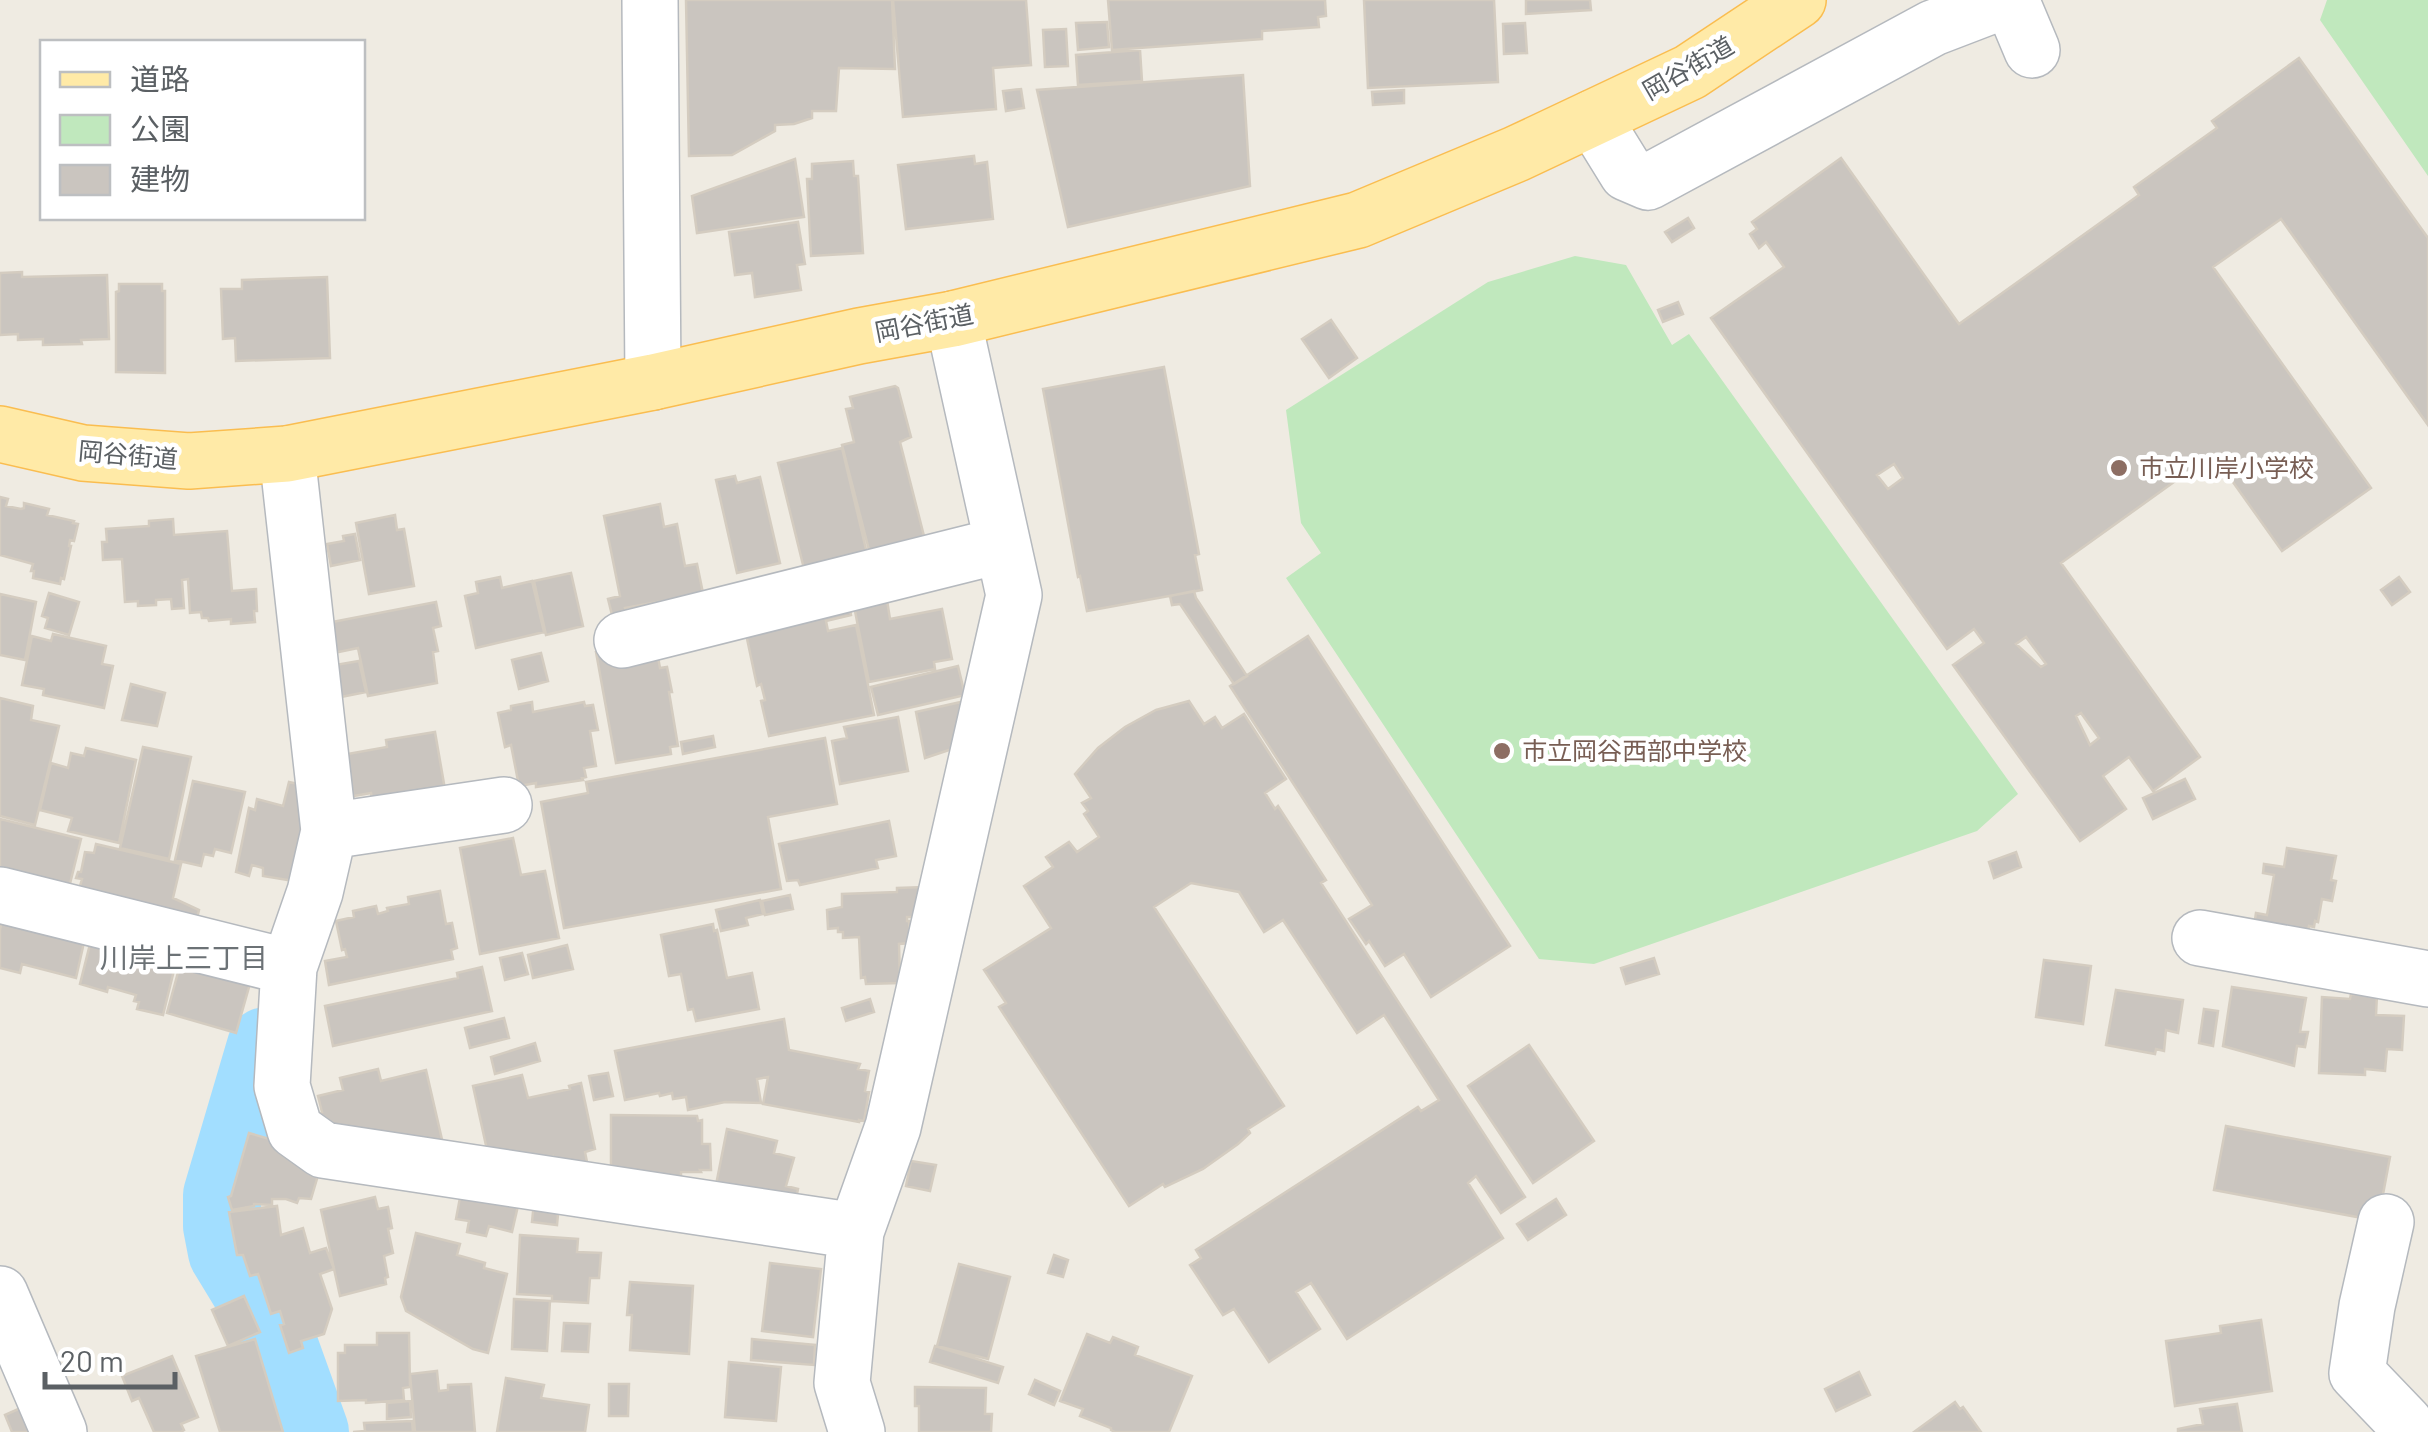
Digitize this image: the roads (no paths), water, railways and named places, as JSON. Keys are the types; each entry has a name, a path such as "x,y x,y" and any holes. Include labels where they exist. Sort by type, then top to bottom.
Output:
{"main road":[{"name":"岡谷街道","path":"0,434 82,453 171,460 287,454 953,319 1358,220 1516,154 1690,72 1798,0"}],"street":[{"path":"650,0 653,382"},
{"path":"1593,118 1627,173 1648,182 1933,28 2009,0 2032,50"},
{"path":"857,1432 842,1383 856,1231 893,1127 1014,595 953,319"},
{"path":"287,454 329,830 315,892 289,967 282,1086 295,1130 323,1150 856,1231"},
{"path":"622,640 1002,544"},
{"path":"329,830 504,805"},
{"path":"0,894 289,967"},
{"path":"2200,938 2428,979"},
{"path":"2386,1222 2357,1373 2408,1427"},
{"path":"2,1305 59,1432"}],"waterway":[{"path":"266,1046 222,1195 222,1226 227,1252 272,1326 310,1432"}],"place":[{"name":"市立川岸小学校","path":"2119,468"},
{"name":"市立岡谷西部中学校","path":"1502,751"}],"district":[{"name":"川岸上三丁目","path":"184,958"}]}
